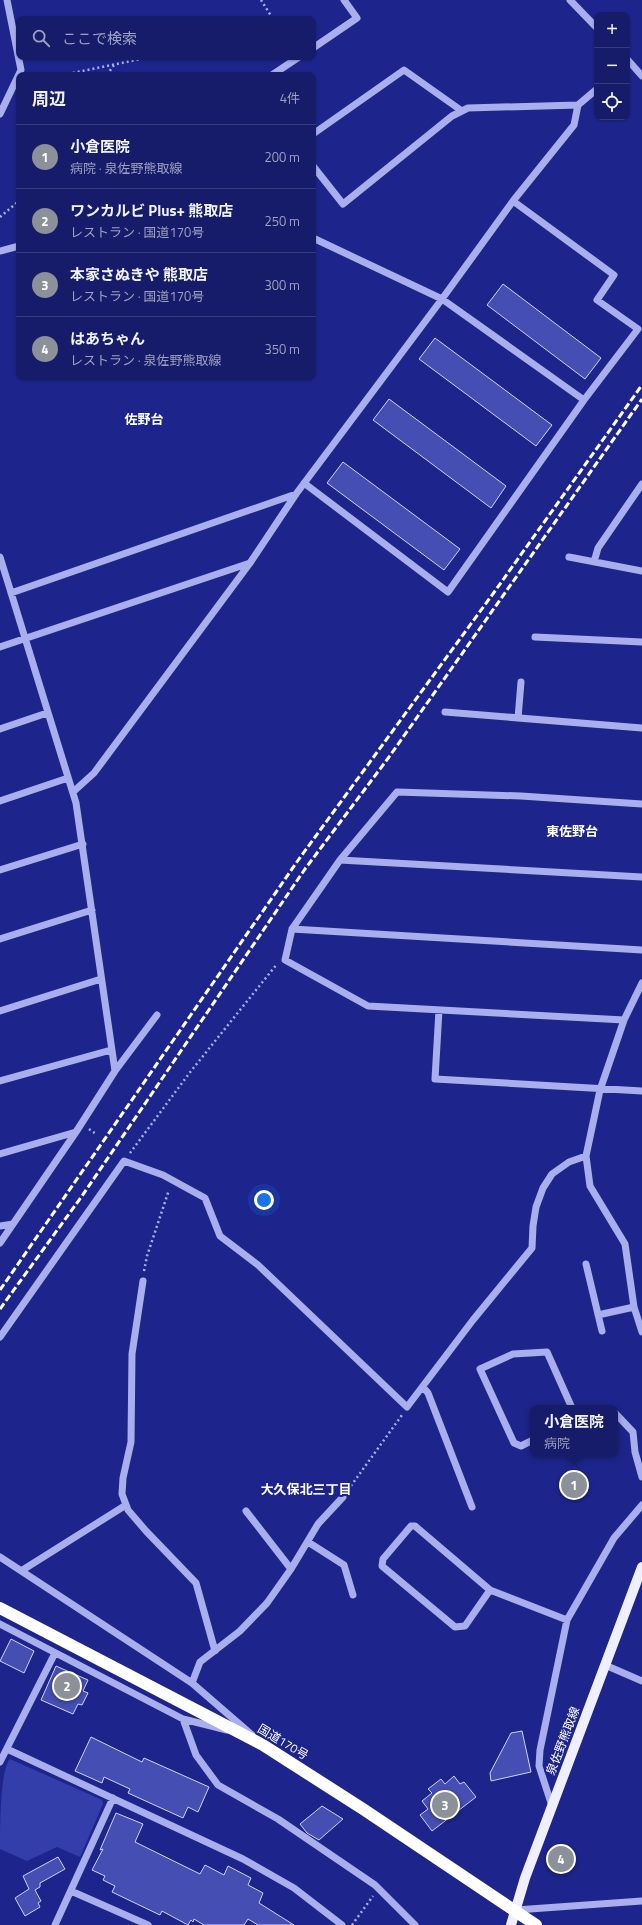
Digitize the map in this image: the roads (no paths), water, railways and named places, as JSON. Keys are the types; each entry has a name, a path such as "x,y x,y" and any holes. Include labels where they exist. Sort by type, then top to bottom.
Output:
{"highway":[{"name":"国道170号","path":"0,1608 263,1744 516,1910 536,1925"}],"main road":[{"name":"泉佐野熊取線","path":"511,1925 525,1878 642,1567"}],"street":[{"path":"7,0 16,42"},
{"path":"316,46 357,18 344,0"},
{"path":"570,0 594,25"},
{"path":"20,60 21,72"},
{"path":"276,72 294,60"},
{"path":"630,64 642,76"},
{"path":"316,132 404,70 462,111"},
{"path":"0,114 16,82"},
{"path":"316,170 343,204 452,116 468,108 578,105 594,92"},
{"path":"73,792 94,773 250,563 304,483 442,299 513,201 574,125 578,105"},
{"path":"304,483 448,592 584,400 638,329 597,300 614,275 513,201"},
{"path":"316,239 442,299 584,400"},
{"path":"0,251 16,247"},
{"path":"594,562 598,548 642,484"},
{"path":"11,593 296,494"},
{"path":"0,557 2,571 11,593 47,713 73,792 83,844 115,1071"},
{"path":"569,557 642,571"},
{"path":"0,647 250,563"},
{"path":"535,637 642,642"},
{"path":"518,718 521,682"},
{"path":"445,712 642,728"},
{"path":"0,729 47,713"},
{"path":"0,801 68,778"},
{"path":"624,1020 368,1006 285,960 288,938 292,929 340,860 397,792 521,796 642,804"},
{"path":"0,870 83,844"},
{"path":"340,860 642,877"},
{"path":"0,939 92,910"},
{"path":"292,929 642,950"},
{"path":"0,1011 101,979"},
{"path":"642,983 624,1020 600,1090 586,1156 590,1186 625,1244 634,1307 642,1332"},
{"path":"439,1010 435,1079 600,1090 642,1091"},
{"path":"0,1243 76,1132 115,1071 157,1015"},
{"path":"0,1081 111,1050"},
{"path":"0,1154 76,1132"},
{"path":"0,1337 124,1161 172,1180 205,1198 220,1236 258,1265 407,1407 473,1320 532,1248 536,1207 543,1188 552,1174 569,1162 586,1156"},
{"path":"0,1226 13,1224"},
{"path":"586,1264 602,1331"},
{"path":"142,1281 132,1354 131,1442 122,1478 122,1494 126,1505 146,1531 196,1583 215,1651"},
{"path":"598,1315 634,1307"},
{"path":"530,1442 521,1446 514,1443 480,1369 513,1354 547,1352 571,1405"},
{"path":"423,1387 428,1393 472,1506"},
{"path":"618,1416 633,1432 635,1452 642,1476"},
{"path":"192,1683 200,1662 240,1631 267,1603 291,1569 318,1524 343,1497"},
{"path":"21,1571 126,1505"},
{"path":"552,1806 539,1766 540,1750 567,1620 614,1538 642,1505"},
{"path":"246,1511 291,1569"},
{"path":"490,1590 465,1626 455,1627 382,1566 383,1559 411,1526 415,1526 490,1590 567,1620"},
{"path":"308,1542 344,1565 354,1595"},
{"path":"0,1558 192,1683 263,1744"},
{"path":"0,1624 183,1720 244,1735"},
{"path":"0,1762 55,1653"},
{"path":"605,1665 642,1681"},
{"path":"183,1720 196,1755 218,1785 278,1819 379,1888 415,1925"},
{"path":"7,1749 243,1859 294,1888 342,1925"},
{"path":"55,1925 113,1798"},
{"path":"71,1891 148,1925"},
{"path":"516,1910 642,1901"}],"railway":[{"path":"0,1290 299,859 495,591 642,385"},
{"path":"0,1309 82,1196 305,869 389,757 642,399"}],"place":[{"name":"小倉医院","path":"574,1485"},
{"name":"ワンカルビ Plus+ 熊取店","path":"67,1686"},
{"name":"本家さぬきや 熊取店","path":"445,1805"},
{"name":"はあちゃん","path":"561,1859"}],"district":[{"name":"佐野台","path":"144,419"},
{"name":"東佐野台","path":"572,831"},
{"name":"大久保北三丁目","path":"306,1489"}]}
